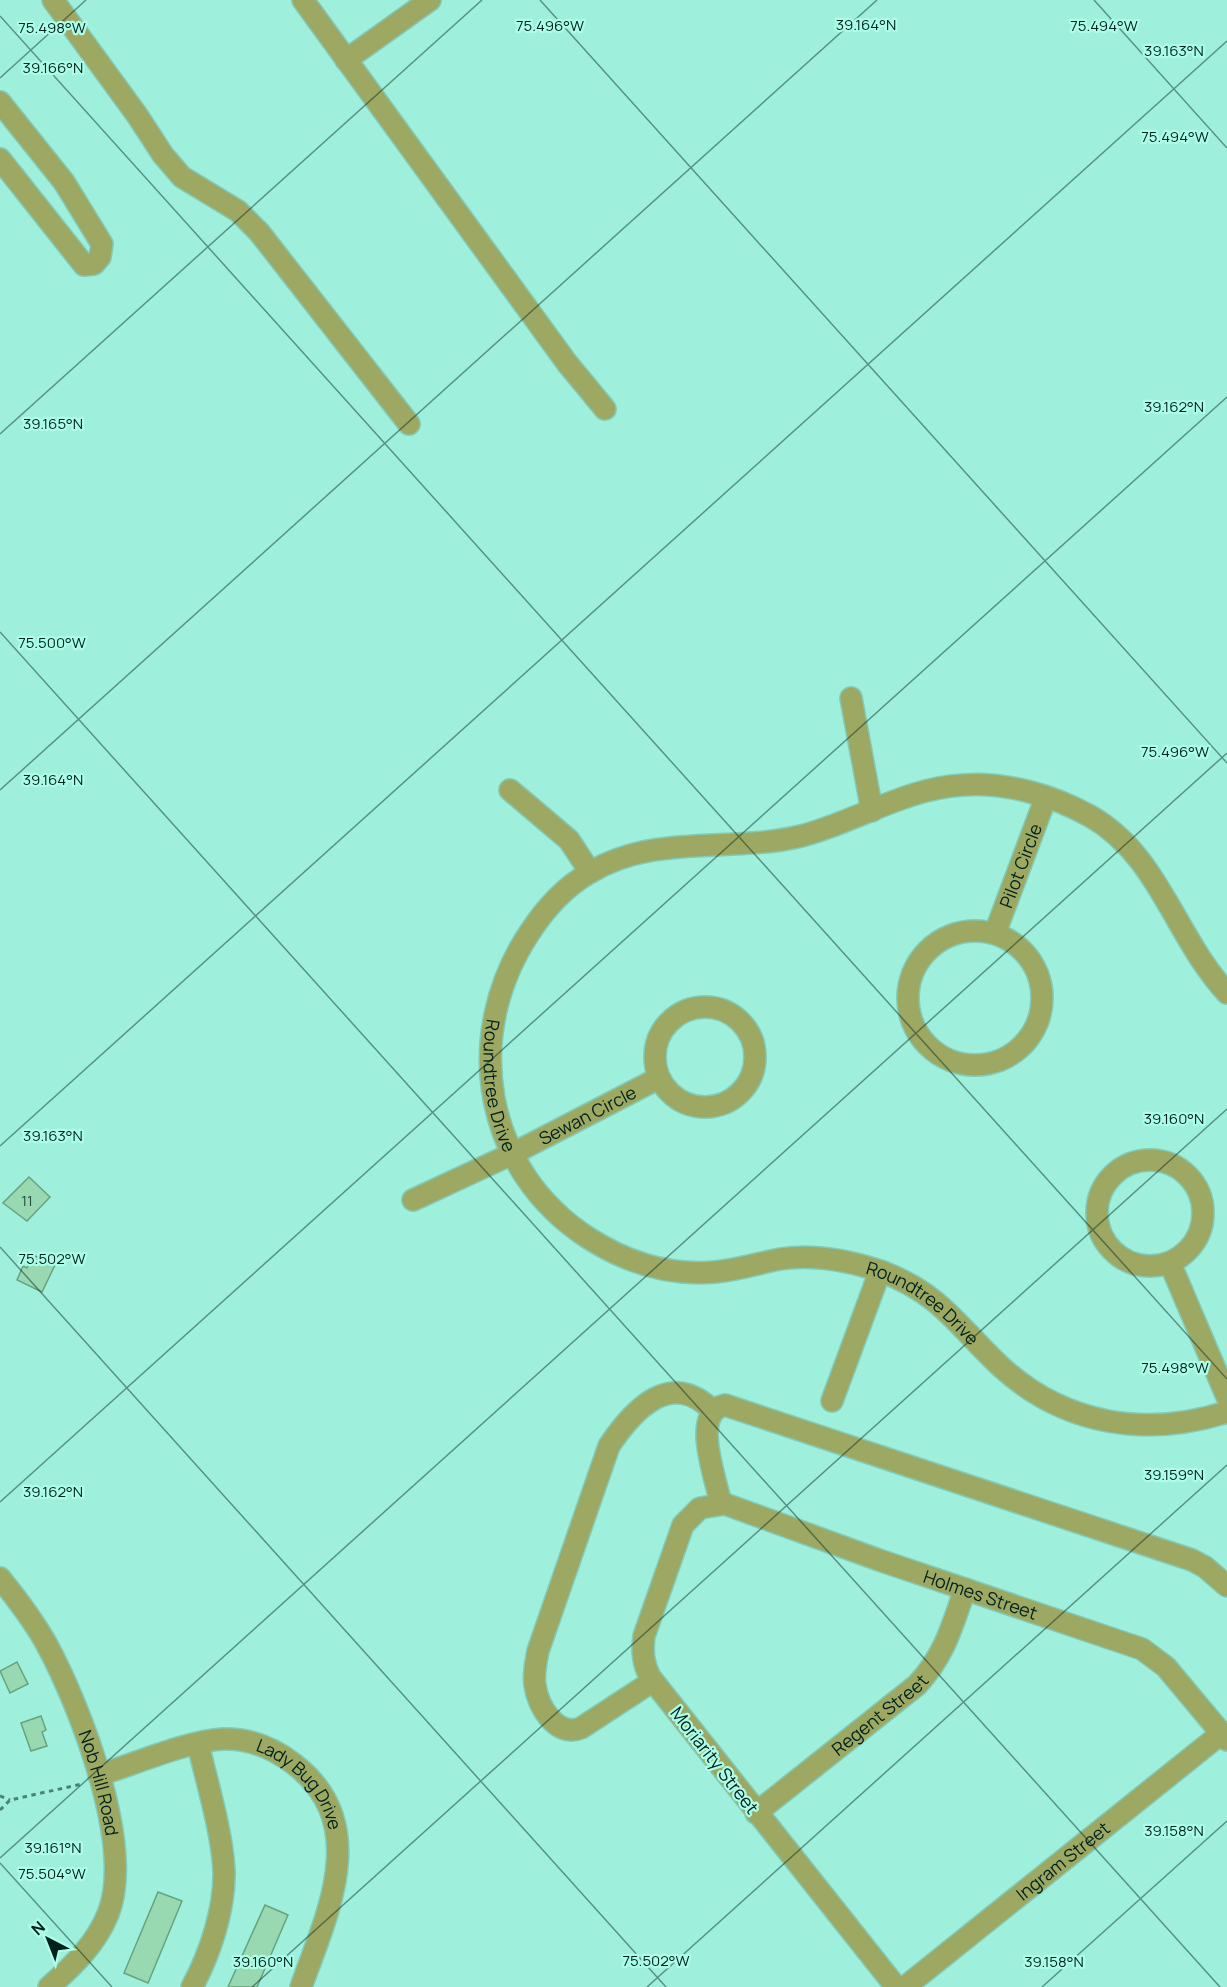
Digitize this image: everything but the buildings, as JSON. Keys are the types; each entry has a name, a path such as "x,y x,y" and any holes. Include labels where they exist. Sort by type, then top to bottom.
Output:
{"street":[{"path":"53,0 137,115 163,155 182,177 238,211 259,232 409,424"},
{"path":"303,0 567,363 605,409"},
{"path":"346,60 430,0"},
{"path":"0,102 64,182 102,244 100,257 94,264 84,265 0,159"},
{"path":"851,698 872,811"},
{"name":"Roundtree Drive","path":"1227,993 1201,960 1158,885 1132,851 1088,815 1046,797 1008,787 963,784 927,790 802,836 755,843 659,848 629,856 591,872 571,885 539,919 512,963 495,1008 489,1075 497,1113 514,1153 534,1188 573,1227 607,1249 657,1269 714,1272 797,1257 834,1260 880,1271 932,1297 1011,1376 1066,1410 1107,1423 1152,1425 1177,1425 1227,1412"},
{"path":"510,790 569,840 591,872"},
{"name":"Pilot Circle","path":"995,933 1046,797"},
{"path":"973,930 995,933 1015,943 1030,959 1040,979 1042,1000 1038,1022 1027,1041 1010,1056 990,1064 968,1066 947,1060 928,1047 914,1030 907,1008 908,985 916,964 931,946 950,935 973,930"},
{"path":"704,1006 721,1009 736,1016 747,1029 755,1052 752,1077 743,1091 730,1102 714,1107 697,1107 681,1102 668,1092 659,1078 654,1062 659,1038 673,1017 688,1009 704,1006"},
{"name":"Sewan Circle","path":"413,1200 514,1153 659,1078"},
{"path":"1154,1160 1172,1164 1187,1173 1200,1196 1203,1223 1197,1239 1185,1253 1170,1263 1153,1266 1136,1264 1120,1257 1108,1245 1100,1230 1097,1213 1104,1188 1121,1169 1136,1161 1154,1160"},
{"path":"1170,1263 1227,1397"},
{"path":"832,1401 880,1271"},
{"path":"653,1681 581,1728 572,1732 563,1731 551,1718 537,1693 535,1668 538,1651 609,1446 629,1417 660,1395 690,1394 702,1399 713,1411"},
{"path":"710,1506 706,1431 708,1416 725,1405 1192,1560 1205,1567 1227,1586"},
{"name":"Holmes Street","path":"710,1506 742,1509 965,1589 1142,1649 1166,1666 1224,1736"},
{"name":"Moriarity Street","path":"710,1506 683,1525 644,1635 642,1650 644,1665 653,1681 756,1814 896,1987"},
{"name":"Nob Hill Road","path":"0,1578 46,1644 63,1677 92,1779 115,1835 115,1888 108,1913 94,1940 77,1963 49,1987"},
{"name":"Regent Street","path":"756,1814 925,1677 944,1650 965,1589"},
{"name":"Ingram Street","path":"905,1987 1224,1736"},
{"name":"Lady Bug Drive","path":"92,1779 198,1744 222,1739 243,1740 263,1745 281,1754 303,1771 320,1791 332,1814 338,1835 339,1864 328,1912 301,1987"},
{"path":"192,1987 209,1947 222,1903 224,1873 198,1744"}],"path":[{"path":"0,1810 10,1800 92,1779"},
{"path":"0,1796 10,1800"}]}
